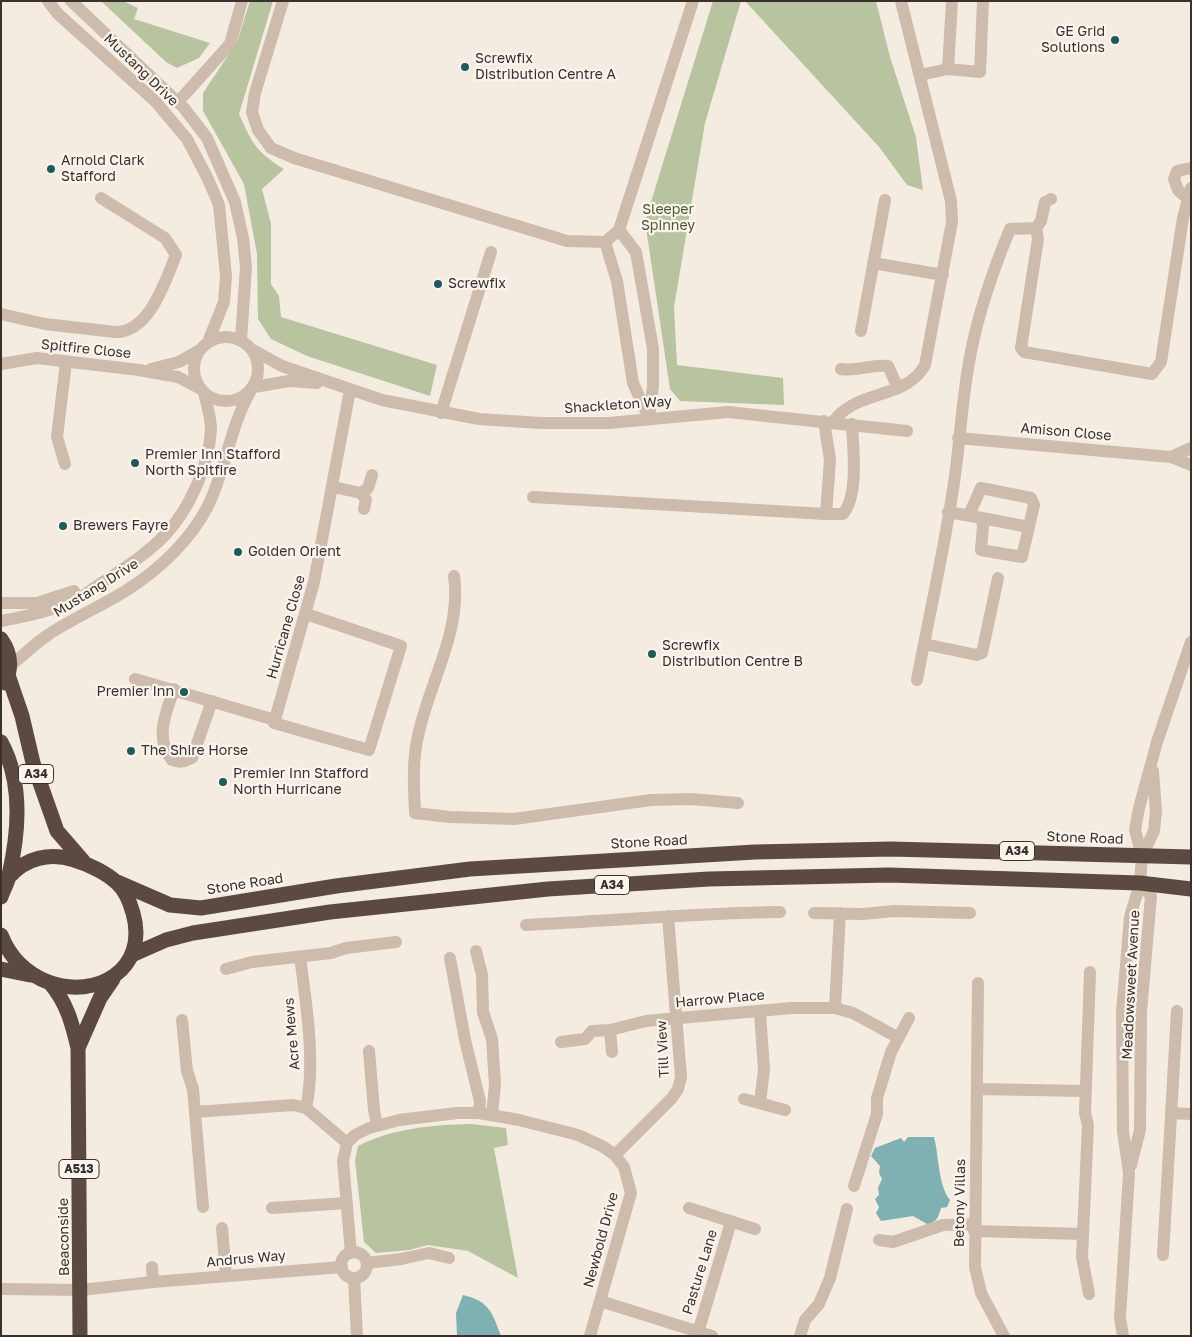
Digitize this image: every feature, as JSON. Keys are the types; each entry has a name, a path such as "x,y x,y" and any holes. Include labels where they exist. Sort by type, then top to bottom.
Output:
{"highway":[{"path":"1,640 8,652 6,676"},
{"name":"A34","path":"6,676 22,716 33,763 57,830 84,863"},
{"name":"A34","path":"1,742 10,760 18,802 9,877"},
{"name":"Stone Road","path":"84,863 117,882 170,904 201,908 336,886 470,869 746,853 891,849 1191,858"},
{"path":"1,897 9,877 27,862 38,859 65,857 84,863"},
{"name":"A34","path":"132,956 166,940 202,931 330,912 548,889 709,879 889,875 1140,883 1191,888"},
{"path":"117,882 126,895 135,919 132,956"},
{"path":"1,936 11,954 32,976"},
{"name":"Beaconside","path":"78,1048 100,998 132,956"},
{"path":"1,969 32,976 50,983 80,988 98,984 118,974"},
{"name":"Beaconside","path":"50,983 62,997 68,1008 78,1048 80,1336"}],"street":[{"name":"Mustang Drive","path":"48,1 58,14 155,101 187,139 208,179 219,205 226,276 224,302 204,346"},
{"name":"Mustang Drive","path":"71,1 178,102 207,138 235,202 243,238 246,267 241,340"},
{"path":"178,102 230,44 242,1"},
{"path":"284,1 254,93 252,112 258,130 271,148 294,158 567,241 605,242 619,230 693,1"},
{"path":"826,514 830,460 829,421 860,401 898,388 919,377 926,365 952,222 951,200 901,1"},
{"path":"948,70 952,1"},
{"path":"920,76 948,70 980,72 983,1"},
{"path":"1051,199 1045,202 1041,221 1036,228 1038,239 1021,348 1024,352 1152,374 1161,362 1179,242 1189,193 1178,190 1174,180 1177,171 1191,168"},
{"path":"1,314 74,328 115,332 126,332 142,322 162,290 176,256 165,238 101,198"},
{"path":"861,331 885,200"},
{"path":"917,680 948,512 971,349 997,263 1010,229 1036,228"},
{"path":"619,230 636,252 653,349 653,386 649,418"},
{"path":"605,242 617,281 632,383 649,418"},
{"path":"441,413 492,252"},
{"path":"873,263 943,275"},
{"path":"225,337 241,340 253,350 259,370 252,389 243,397 230,402 219,401 202,391 196,382 194,368 204,346 225,337"},
{"name":"Spitfire Close","path":"139,370 163,367 204,346"},
{"name":"Shackleton Way","path":"253,350 282,366 382,400 479,419 541,423 608,423 728,412 829,421 907,431"},
{"name":"Spitfire Close","path":"1,364 37,358 139,370 178,377 202,391"},
{"path":"65,464 57,437 66,362"},
{"path":"841,370 874,365 888,366 898,388"},
{"name":"Shackleton Way","path":"252,389 289,381 335,384"},
{"name":"Mustang Drive","path":"6,676 45,637 131,588 167,559 190,534 207,507 219,480 236,420 252,389"},
{"name":"Hurricane Close","path":"274,722 306,614 321,550 350,390"},
{"name":"Mustang Drive","path":"1,622 35,614 81,597 148,550 167,533 186,505 200,477 209,439 210,413 202,391"},
{"path":"533,497 843,514 848,507 854,462 852,424"},
{"name":"Amison Close","path":"958,438 1171,457 1191,465"},
{"name":"Amison Close","path":"1171,457 1191,448"},
{"path":"332,487 361,492 368,488 372,475"},
{"path":"969,515 974,506 978,491 984,487 1031,498 1034,501 1022,557 985,551 980,546 983,526 982,518"},
{"path":"361,492 366,500 364,509"},
{"path":"948,512 1029,527"},
{"path":"454,576 456,601 453,621 417,737 415,813 450,818 514,819 651,800 738,803"},
{"path":"924,644 977,655 982,653 998,578"},
{"name":"Mustang Drive","path":"1,603 37,603 101,583"},
{"path":"135,679 212,700 274,722 369,750 401,646 306,614"},
{"path":"1140,883 1142,856 1135,830 1138,808 1170,702 1191,642"},
{"path":"174,689 164,722 162,743 172,760 178,762 185,762 192,758 212,700"},
{"path":"1142,856 1154,831 1156,811 1152,765"},
{"name":"Meadowsweet Avenue","path":"1123,1336 1120,1318 1129,1173 1140,1130 1141,1012 1150,896 1140,883"},
{"name":"Meadowsweet Avenue","path":"1129,1173 1123,1131 1122,1012 1130,917 1140,883"},
{"path":"526,925 626,921 640,918 700,914 780,912"},
{"path":"814,913 970,912"},
{"path":"835,1008 840,913"},
{"name":"Till View","path":"615,1155 672,1098 678,1089 681,1077 668,916"},
{"path":"226,968 322,954 346,948 396,942"},
{"path":"476,951 482,975 483,1012 492,1039 495,1085 492,1115"},
{"name":"Acre Mews","path":"300,957 311,1088 306,1108"},
{"path":"450,958 465,1040 480,1101 479,1114"},
{"path":"1089,1294 1082,1257 1083,1210 1086,1198 1088,1125 1084,1113 1090,972"},
{"name":"Betony Villas","path":"978,983 975,1267 981,1293 1004,1336"},
{"name":"Harrow Place","path":"561,1042 585,1039 592,1031 610,1030 646,1020 792,1008 835,1008 853,1013 897,1037"},
{"path":"1163,1255 1177,1011"},
{"path":"760,1012 764,1070 760,1103"},
{"path":"854,1186 877,1114 877,1098 897,1037 909,1018"},
{"path":"182,1020 179,1054 193,1088 203,1207"},
{"path":"610,1030 612,1052"},
{"path":"369,1051 377,1125"},
{"path":"978,1089 1085,1091"},
{"path":"744,1099 785,1110"},
{"path":"196,1112 293,1105 306,1108 347,1143"},
{"path":"1172,1113 1191,1114"},
{"path":"352,1253 343,1161 347,1143 355,1135 377,1125 438,1114 492,1115 578,1135 602,1146 615,1155"},
{"name":"Newbold Drive","path":"590,1336 631,1193 624,1167 615,1155"},
{"path":"272,1208 347,1203"},
{"name":"Pasture Lane","path":"689,1208 755,1229"},
{"path":"800,1336 805,1320 819,1304 830,1278 837,1244 848,1209"},
{"name":"Pasture Lane","path":"698,1334 731,1222"},
{"path":"879,1240 893,1242 943,1225 1083,1234"},
{"path":"222,1228 226,1276"},
{"path":"352,1253 360,1253 367,1263 365,1271 354,1278 346,1275 342,1267 344,1258 352,1253"},
{"path":"367,1263 429,1253 450,1258"},
{"path":"152,1267 153,1282"},
{"name":"Andrus Way","path":"1,1289 81,1290 153,1282 342,1267"},
{"path":"354,1278 357,1336"},
{"name":"Pasture Lane","path":"600,1301 698,1334 712,1336"}],"green space":[{"path":"101,1 123,1 138,8 134,19 210,43 199,58 177,68 166,62"},
{"path":"250,1 273,1 239,114 256,146 267,157 284,169 262,189 271,224 271,284 279,296 281,317 437,365 430,396 307,356 271,339 258,319 257,254 244,184 203,111 203,93 237,42"},
{"name":"Sleeper Spinney","path":"713,1 741,1 705,123 674,307 677,365 783,378 784,405 680,401 670,389 645,221"},
{"path":"745,1 876,1 890,57 916,137 923,190 907,185 880,148"},
{"path":"471,1124 506,1128 508,1145 494,1148 518,1278 468,1251 428,1245 409,1250 376,1253 364,1242 355,1160 358,1146 399,1131 442,1125"}],"water":[{"path":"908,1137 934,1137 943,1186 950,1200 947,1207 941,1208 935,1221 927,1224 913,1216 881,1221 876,1213 879,1207 875,1199 879,1195 878,1188 882,1179 879,1173 880,1166 871,1156 875,1148 901,1138 904,1142"},
{"path":"463,1295 484,1304 492,1314 501,1336 457,1336 456,1313"}],"place":[{"name":"GE Grid Solutions","path":"1115,40"},
{"name":"Screwfix Distribution Centre A","path":"465,67"},
{"name":"Arnold Clark Stafford","path":"51,169"},
{"name":"Screwfix","path":"438,284"},
{"name":"Premier Inn Stafford North Spitfire","path":"135,463"},
{"name":"Brewers Fayre","path":"63,526"},
{"name":"Golden Orient","path":"238,552"},
{"name":"Screwfix Distribution Centre B","path":"652,654"},
{"name":"Premier Inn","path":"184,692"},
{"name":"The Shire Horse","path":"131,751"},
{"name":"Premier Inn Stafford North Hurricane","path":"223,782"}]}
